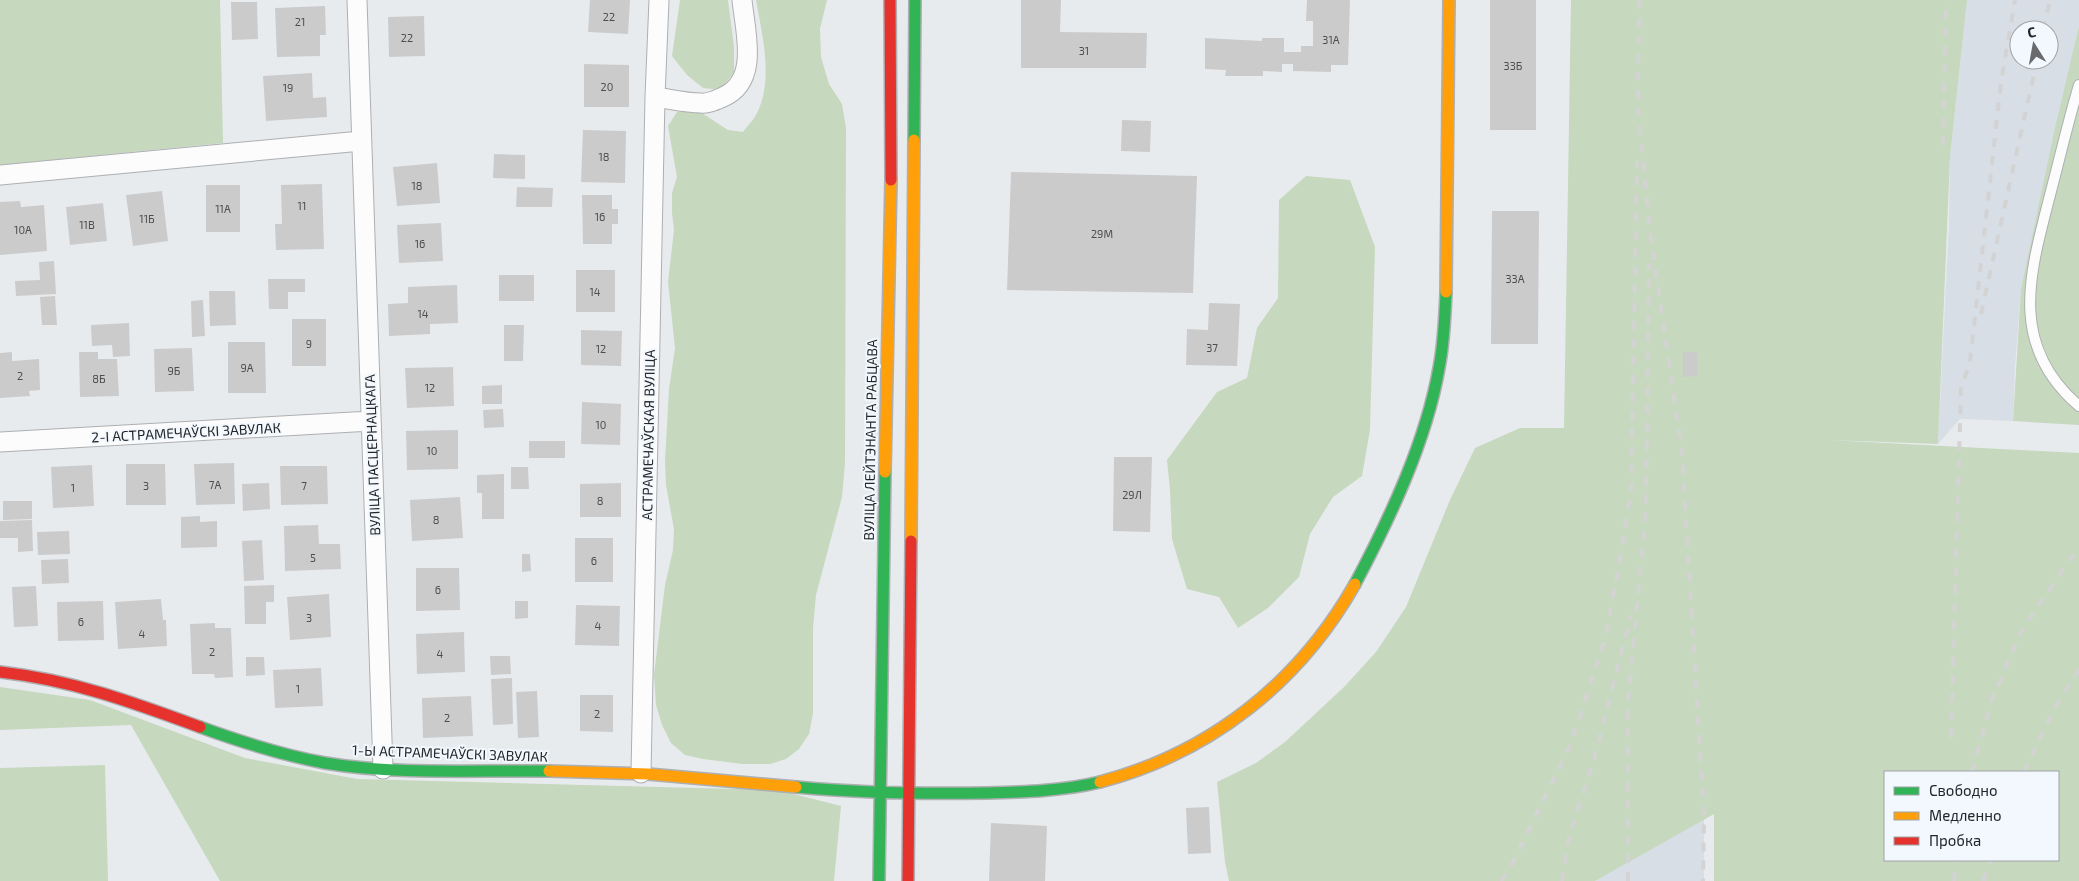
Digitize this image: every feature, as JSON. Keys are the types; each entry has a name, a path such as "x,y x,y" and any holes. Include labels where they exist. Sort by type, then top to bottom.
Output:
{"main road":[{"name":"ВУЛІЦА ЛЕЙТЭНАНТА РАБЦАВА","path":"879,881 883,533 891,185 890,0"},
{"path":"908,881 915,0"},
{"name":"1-Ы АСТРАМЕЧАЎСКІ ЗАВУЛАК","path":"0,672 48,678 85,687 254,747 324,762 383,769 641,773 935,795 1063,789 1100,783 1133,774 1190,748 1224,726 1292,669 1326,630 1351,591 1407,473 1431,402 1441,354 1446,304 1448,256 1449,0"}],"street":[{"name":"ВУЛІЦА ПАСЦЕРНАЦКАГА","path":"357,0 383,769"},
{"name":"АСТРАМЕЧАЎСКАЯ ВУЛІЦА","path":"641,773 655,96 659,0"},
{"path":"655,96 702,104 731,94 743,80 747,68 742,0"},
{"path":"0,175 361,141"},
{"name":"2-І АСТРАМЕЧАЎСКІ ЗАВУЛАК","path":"0,442 371,422"}],"lane":[{"path":"2079,85 2037,246 2031,275 2029,306 2032,332 2042,358 2056,382 2079,406"}],"shaded area":[{"path":"1967,0 2079,0 2079,26 2021,289 2013,421 1960,419 1938,444 1949,224 1950,157"},
{"path":"1704,818 1704,881 1595,881"}],"green space":[{"path":"0,0 220,0 223,143 0,165"},
{"path":"680,0 728,0 734,47 734,72 721,90 703,88 687,75 672,56"},
{"path":"756,0 827,0 820,29 821,57 829,84 842,104 846,128 845,463 842,497 816,595 813,628 813,713 809,734 799,749 786,759 770,764 742,764 685,755 671,743 662,725 656,705 654,675 665,585 673,550 674,529 666,485 665,461 669,389 675,348 668,282 674,230 672,193 677,177 668,126 677,112 697,110 728,130 743,132 754,118 762,100 766,72"},
{"path":"1571,0 1967,0 1950,157 1938,444 1828,440 2079,453 2079,881 1714,881 1714,814 1595,881 1229,881 1225,862 1217,782 1256,763 1285,742 1344,687 1376,652 1406,607 1450,500 1475,448 1520,428 1564,428"},
{"path":"2079,26 2079,425 2013,421 2021,289"},
{"path":"1306,176 1350,180 1375,247 1370,430 1362,476 1333,497 1310,534 1299,577 1268,608 1238,628 1219,597 1187,589 1172,539 1167,460 1217,392 1247,378 1257,328 1278,298 1279,200"},
{"path":"0,687 90,700 245,758 357,779 778,790 841,806 834,881 220,881 131,725 0,730"},
{"path":"105,765 108,881 0,881 0,768"}],"building":[{"path":"590,0 630,0 628,34 588,32"},
{"path":"1021,0 1061,0 1060,32 1147,33 1146,68 1021,68"},
{"path":"1307,0 1350,0 1348,65 1331,65 1331,72 1293,71 1293,64 1282,64 1282,72 1263,71 1263,76 1225,76 1226,70 1205,69 1205,38 1262,41 1262,38 1284,38 1284,52 1301,52 1301,46 1313,46 1313,21 1306,21"},
{"path":"1490,0 1536,0 1536,130 1490,130"},
{"path":"231,2 257,2 258,39 232,40"},
{"path":"325,6 326,35 320,35 320,56 277,57 275,8"},
{"path":"424,16 425,56 389,57 388,17"},
{"path":"584,64 629,65 629,107 584,107"},
{"path":"312,73 313,98 326,97 327,117 266,121 263,76"},
{"path":"1122,120 1151,121 1150,152 1121,151"},
{"path":"583,130 626,131 625,183 581,182"},
{"path":"494,154 525,155 525,179 493,178"},
{"path":"437,163 440,203 397,206 393,167"},
{"path":"1011,172 1197,176 1193,293 1007,290"},
{"path":"322,184 324,249 276,250 275,224 282,224 281,185"},
{"path":"206,185 240,185 240,232 206,232"},
{"path":"517,187 553,188 552,207 516,207"},
{"path":"162,191 168,241 133,246 126,195"},
{"path":"582,195 612,195 612,209 618,209 618,224 612,224 612,244 583,244"},
{"path":"20,201 21,207 44,205 47,251 0,255 0,202"},
{"path":"103,203 107,241 70,245 66,207"},
{"path":"1492,211 1539,211 1538,344 1491,344"},
{"path":"441,223 443,261 399,263 397,225"},
{"path":"54,261 56,294 16,296 15,281 40,280 39,262"},
{"path":"576,270 615,270 615,312 576,312"},
{"path":"499,275 534,275 534,301 499,301"},
{"path":"268,279 305,279 305,292 288,292 288,309 269,309"},
{"path":"457,285 458,323 430,324 430,334 389,336 388,304 408,303 408,287"},
{"path":"209,291 235,291 236,325 210,326"},
{"path":"55,296 57,325 42,325 40,297"},
{"path":"203,300 205,336 192,337 191,301"},
{"path":"1209,303 1240,304 1237,366 1186,365 1187,329 1208,330"},
{"path":"292,319 326,319 326,366 292,366"},
{"path":"129,323 130,356 113,357 112,345 92,346 91,325"},
{"path":"504,325 524,325 523,361 504,361"},
{"path":"581,330 622,331 621,366 581,365"},
{"path":"228,342 265,342 266,393 228,393"},
{"path":"192,348 194,391 155,392 154,349"},
{"path":"12,352 12,361 39,359 40,390 29,391 30,396 0,398 0,353"},
{"path":"79,352 98,352 98,359 117,359 119,396 80,397"},
{"path":"1683,352 1697,352 1698,376 1683,377"},
{"path":"453,367 454,406 407,408 405,368"},
{"path":"502,385 502,404 482,404 482,386"},
{"path":"582,402 621,404 620,445 581,444"},
{"path":"503,409 504,427 484,428 483,410"},
{"path":"458,430 458,469 407,470 406,431"},
{"path":"529,441 565,441 565,458 529,458"},
{"path":"1114,457 1152,457 1150,532 1113,531"},
{"path":"234,463 235,504 196,505 194,464"},
{"path":"126,464 165,464 166,505 126,505"},
{"path":"92,465 94,506 53,508 51,467"},
{"path":"280,466 327,466 328,504 281,505"},
{"path":"511,467 528,467 529,489 511,489"},
{"path":"504,474 504,519 482,519 482,493 477,493 477,475"},
{"path":"269,483 270,509 243,511 242,484"},
{"path":"621,483 621,517 580,517 580,484"},
{"path":"460,497 463,538 412,541 410,500"},
{"path":"3,501 32,501 32,519 3,520"},
{"path":"200,516 200,522 217,521 217,547 181,548 181,517"},
{"path":"32,520 33,551 18,552 18,538 0,538 0,521"},
{"path":"318,525 319,544 340,544 341,569 285,571 284,526"},
{"path":"69,531 70,554 38,555 37,532"},
{"path":"575,538 613,538 613,582 575,582"},
{"path":"262,540 264,580 244,581 242,541"},
{"path":"522,554 530,554 531,571 522,572"},
{"path":"68,559 69,583 42,584 41,560"},
{"path":"416,568 459,568 460,610 416,611"},
{"path":"274,585 274,602 266,602 266,624 245,624 244,586"},
{"path":"36,586 38,626 14,627 12,587"},
{"path":"329,594 331,637 290,640 287,597"},
{"path":"161,599 163,620 166,620 167,646 118,649 115,602"},
{"path":"103,601 104,640 58,641 57,602"},
{"path":"515,601 528,601 528,618 515,619"},
{"path":"576,605 620,606 619,646 575,645"},
{"path":"215,623 215,628 231,628 233,677 215,678 214,674 192,674 190,624"},
{"path":"464,632 465,672 417,674 416,634"},
{"path":"490,656 510,656 511,674 491,675"},
{"path":"246,657 264,657 265,675 246,676"},
{"path":"321,668 323,706 275,708 273,670"},
{"path":"512,678 513,724 493,725 491,679"},
{"path":"537,691 539,737 518,738 516,692"},
{"path":"580,695 613,695 613,732 580,731"},
{"path":"471,696 473,736 423,738 422,698"},
{"path":"1209,807 1211,853 1188,854 1186,808"},
{"path":"991,823 1047,826 1045,881 989,881"}],"railway":[{"path":"1639,0 1638,110 1650,231 1682,453 1704,818 1703,881"},
{"path":"1943,145 1946,0"},
{"path":"1951,738 1961,389 1970,362 2001,82 2015,0"},
{"path":"2045,20 2050,0"},
{"path":"1981,314 2035,70"},
{"path":"1501,881 1511,866 1570,746 1605,639 1617,576 1631,491 1637,161"},
{"path":"1628,881 1628,703 1646,508 1649,263"},
{"path":"1972,771 1992,699 2022,630 2079,546"},
{"path":"1562,881 1569,837 1593,763 1631,615"},
{"path":"2024,771 2054,709 2079,670"},
{"path":"1954,881 1957,861"},
{"path":"1983,881 1990,861"}],"traffic: fast":[{"path":"914,140 915,0"},
{"path":"1355,584 1394,506 1425,424 1441,359 1446,292"},
{"path":"879,881 885,472"},
{"path":"200,727 277,752 309,760 352,767 408,771 549,771"},
{"path":"796,787 891,793 986,793 1057,789 1100,782"}],"traffic: slow":[{"path":"1446,292 1449,0"},
{"path":"911,541 914,140"},
{"path":"885,472 891,180"},
{"path":"1100,782 1140,769 1178,753 1214,733 1248,709 1279,683 1307,653 1332,620 1355,584"},
{"path":"549,771 648,774 796,787"}],"traffic: jam":[{"path":"890,0 891,180"},
{"path":"908,881 911,541"},
{"path":"0,672 77,686 200,727"}]}
